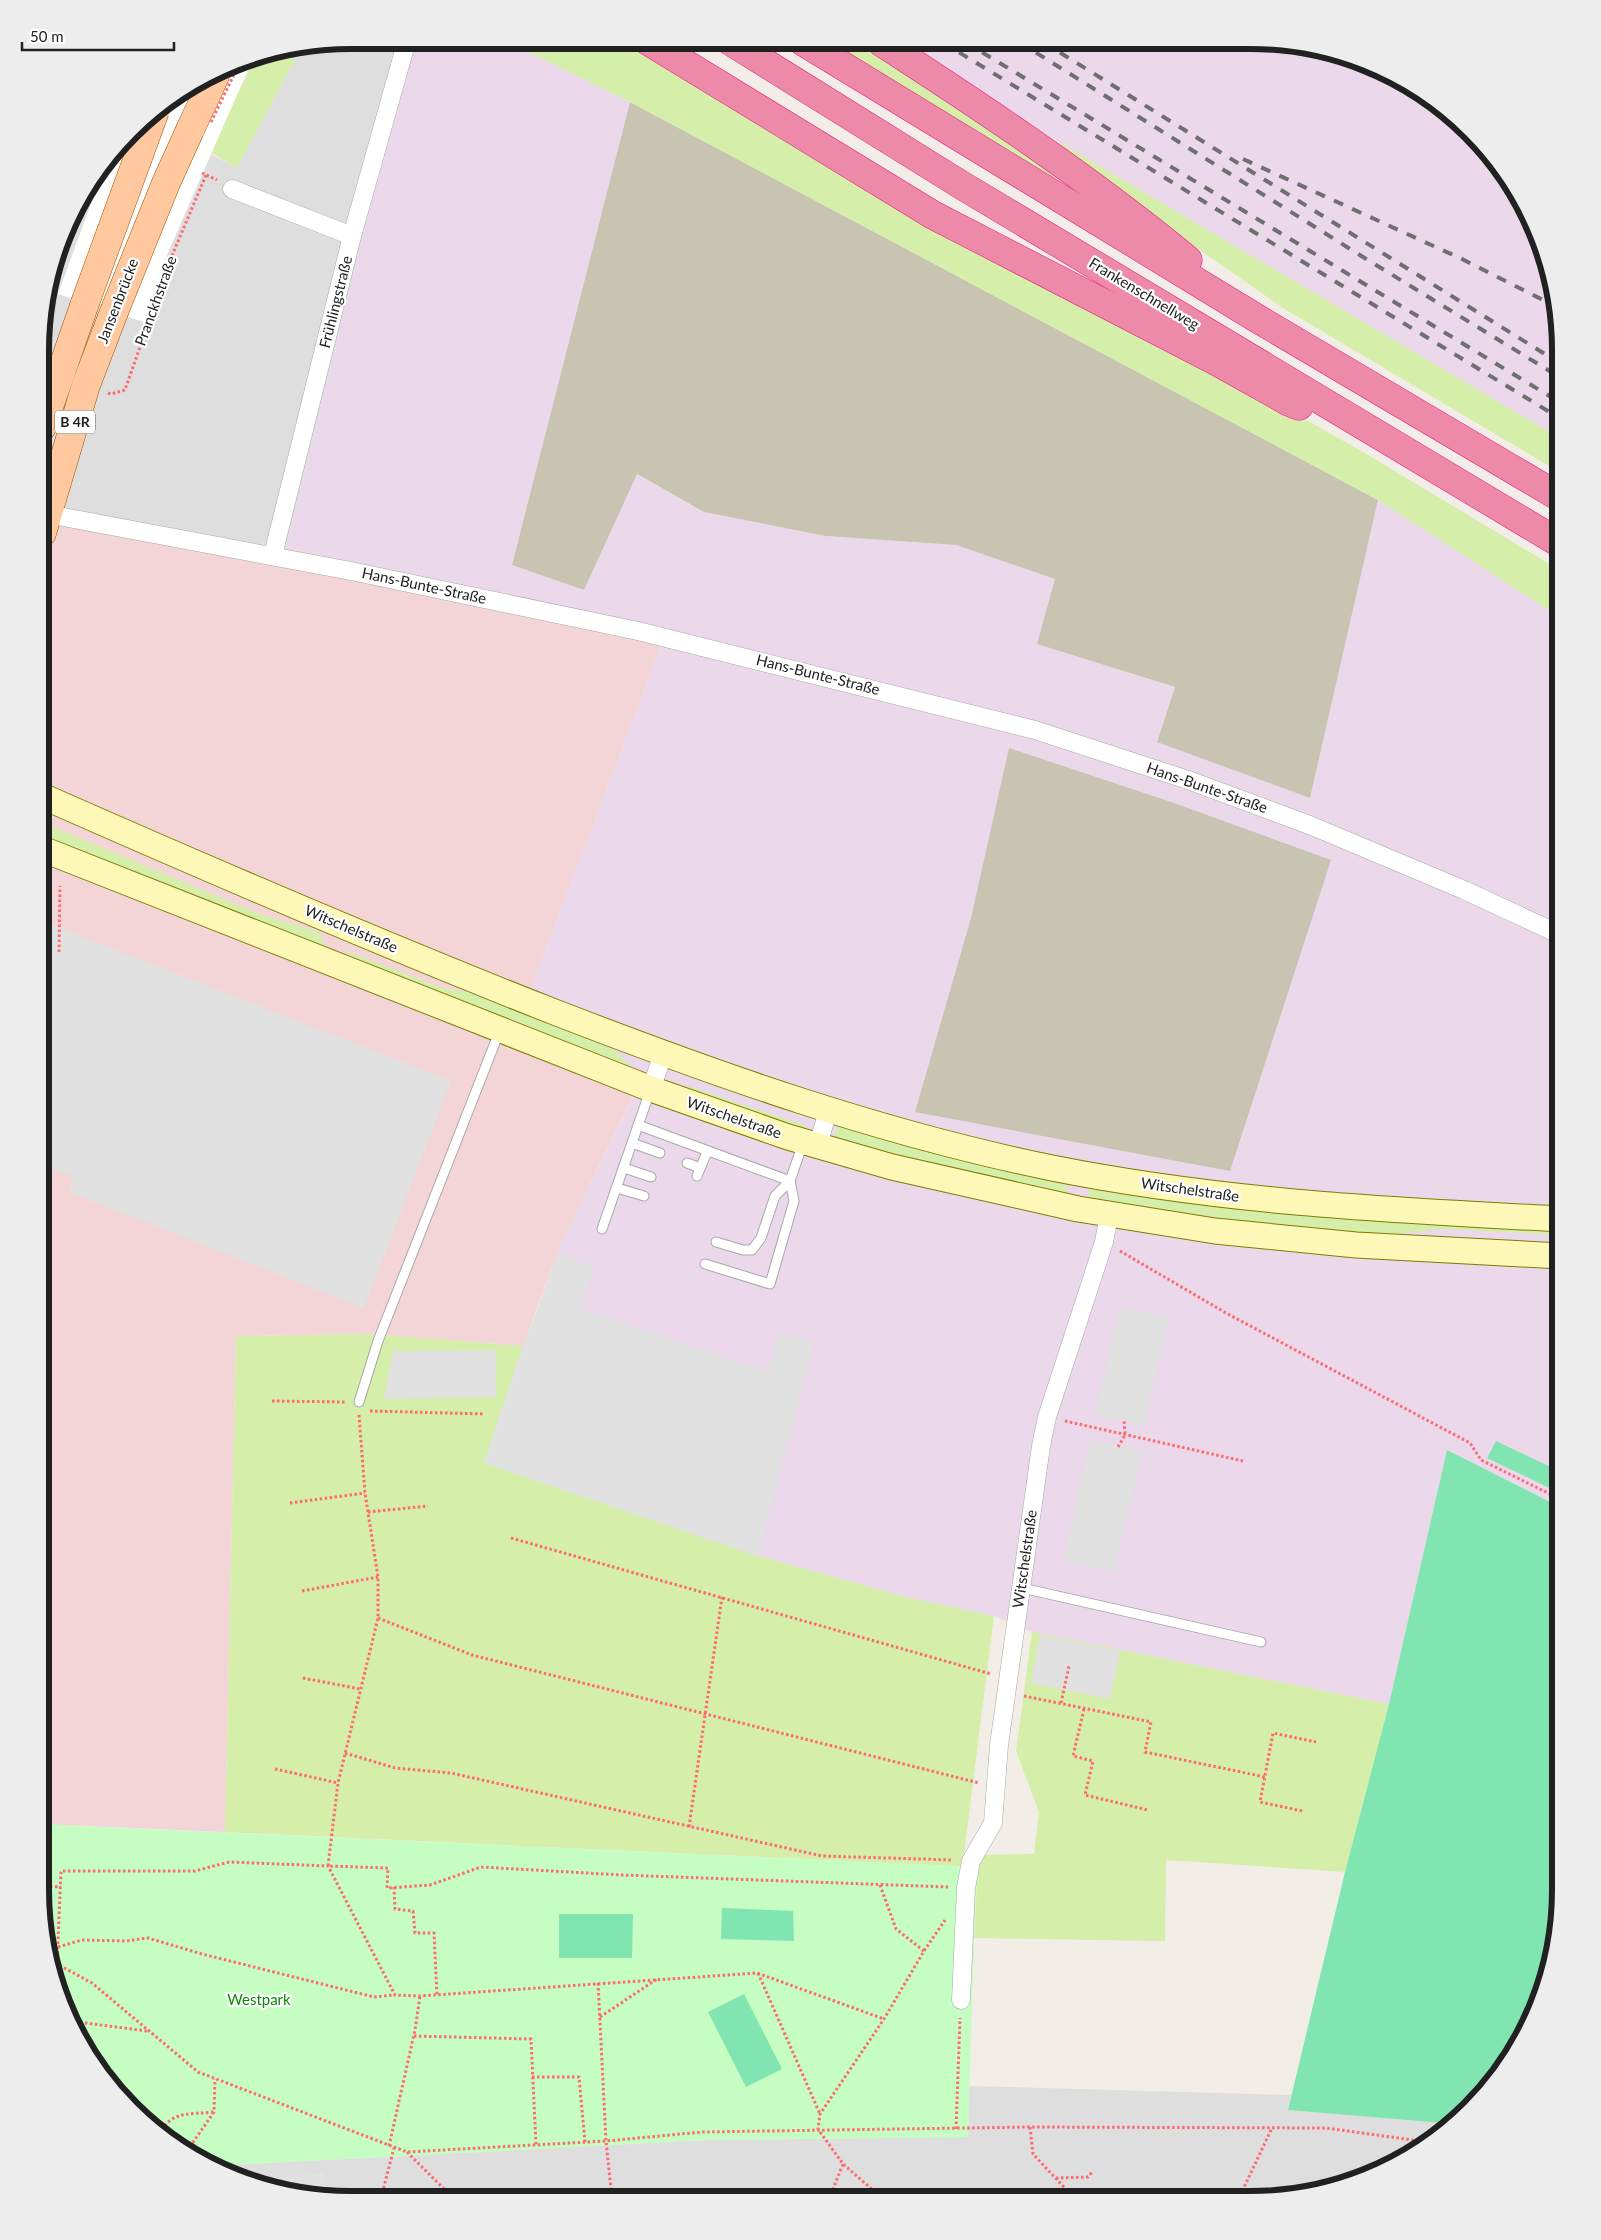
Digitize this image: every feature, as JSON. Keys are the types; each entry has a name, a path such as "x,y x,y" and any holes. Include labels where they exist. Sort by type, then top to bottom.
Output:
{"highway":[{"path":"661,49 933,215 981,241 1206,356 1289,402 1362,426"},
{"name":"Frankenschnellweg","path":"743,49 963,186 1552,539"},
{"path":"815,49 1258,319 1552,493"},
{"path":"891,49 1059,162 1143,222 1258,319"}],"main road":[{"name":"Jansenbrücke","path":"49,510 86,385 166,183 212,82"},
{"name":"Jansenbrücke","path":"49,407 150,124"}],"street":[{"name":"Frühlingstraße","path":"273,556 352,236 404,51"},
{"path":"232,188 352,236"},
{"name":"Hans-Bunte-Straße","path":"49,525 273,556 638,631 1035,730 1188,780 1312,826 1464,890 1552,931"},
{"name":"Witschelstraße","path":"49,799 347,928 663,1054 828,1111 928,1139 1095,1176 1194,1192 1310,1205 1552,1218"},
{"name":"Witschelstraße","path":"49,852 651,1089 810,1143 947,1181 1109,1215 1215,1232 1298,1240 1552,1255"},
{"path":"331,964 347,928"},
{"path":"651,1089 663,1054"},
{"path":"810,1143 828,1111"},
{"name":"Witschelstraße","path":"970,1861 993,1822 1008,1685 1047,1417 1104,1242 1109,1215"},
{"path":"961,2000 966,1888 970,1861"}],"lane":[{"path":"359,1406 378,1341 500,1030"},
{"path":"602,1229 651,1089"},
{"path":"638,1125 790,1182"},
{"path":"632,1143 660,1153"},
{"path":"716,1242 744,1250 752,1250 761,1238 775,1196 790,1182 810,1143"},
{"path":"687,1163 699,1172 707,1152"},
{"path":"624,1168 651,1177"},
{"path":"705,1264 770,1284 794,1201 790,1182"},
{"path":"617,1188 644,1196"},
{"path":"1022,1588 1261,1642"}],"path":[{"name":"Pranckhstraße","path":"86,385 111,394 125,390 171,258 206,175"},
{"path":"59,952 60,886"},
{"path":"1104,1242 1226,1313 1470,1443 1481,1460 1552,1495"},
{"path":"272,1401 485,1414"},
{"path":"359,1406 365,1493 378,1577 378,1618 338,1783 328,1866 395,1995"},
{"path":"1047,1417 1244,1461"},
{"path":"1118,1447 1125,1434 1124,1419"},
{"path":"290,1503 365,1493"},
{"path":"368,1512 428,1506"},
{"path":"511,1538 983,1672 1008,1685 1061,1704 1151,1722 1145,1752 1264,1777"},
{"path":"302,1591 378,1577"},
{"path":"689,1827 722,1597"},
{"path":"378,1618 472,1655 996,1788"},
{"path":"1061,1704 1069,1666"},
{"path":"303,1678 360,1689"},
{"path":"1084,1708 1073,1756 1093,1761 1085,1795 1148,1810"},
{"path":"1302,1811 1260,1802 1264,1777 1273,1733 1316,1742"},
{"path":"345,1753 395,1768 451,1772 822,1856 970,1861"},
{"path":"275,1769 338,1783"},
{"path":"57,1960 62,1872 194,1872 229,1862 388,1868 387,1888 430,1885 480,1867 622,1875 966,1888"},
{"path":"880,1885 896,1929 924,1951"},
{"path":"49,1886 61,1887"},
{"path":"394,1888 395,1909 413,1911 415,1933 434,1933 437,1995"},
{"path":"874,2191 843,2164 818,2129 820,2114 884,2019 924,1951 946,1920"},
{"path":"58,1947 82,1940 148,1938 202,1954 374,1997 437,1995 758,1973 884,2019"},
{"path":"58,1965 92,1983 198,2072 407,2152 606,2141 702,2132 818,2129 1030,2127 1326,2128 1419,2141"},
{"path":"758,1973 820,2114"},
{"path":"600,2017 658,1979"},
{"path":"598,1983 606,2141 612,2191"},
{"path":"389,2146 414,2036 420,1996"},
{"path":"956,2129 961,2000"},
{"path":"79,2022 148,2031"},
{"path":"414,2036 531,2040 536,2145"},
{"path":"532,2077 579,2077 585,2142"},
{"path":"190,2146 214,2112 215,2079"},
{"path":"163,2127 176,2116 214,2112"},
{"path":"1030,2127 1034,2154 1067,2191"},
{"path":"1242,2191 1272,2128"},
{"path":"383,2191 394,2148"},
{"path":"407,2152 446,2191"},
{"path":"832,2191 843,2164"},
{"path":"1055,2178 1088,2177 1093,2171"}],"shaded area":[{"path":"330,49 409,49 287,547 49,514 49,330 51,310 65,253 89,199 99,182 123,151 151,123 237,168 298,54"},
{"path":"409,49 522,49 630,102 512,565 584,590 636,474 704,512 826,536 956,545 1056,579 1038,644 1175,687 1157,741 1310,798 1378,500 1552,612 1552,1503 1447,1450 1389,1704 1032,1632 994,1616 906,1597 758,1556 484,1463 557,1253 634,1094 528,996 661,646 287,547"},
{"path":"912,49 1271,49 1291,51 1348,65 1385,80 1419,99 1450,123 1478,151 1502,182 1529,234 1542,272 1550,310 1552,330 1552,434 1059,142"},
{"path":"630,102 1378,500 1310,798 1157,742 1175,687 1037,644 1055,579 956,545 826,536 704,512 637,474 584,590 512,565"},
{"path":"49,514 287,547 661,646 528,996 634,1093 557,1253 523,1346 371,1334 236,1336 225,1832 49,1824"},
{"path":"1009,748 1171,802 1331,860 1230,1171 915,1112 971,918"},
{"path":"49,924 451,1081 364,1308 69,1192 74,1177 49,1168"},
{"path":"559,1253 595,1268 579,1308 768,1372 780,1332 814,1342 758,1556 484,1463 523,1346"},
{"path":"1120,1307 1169,1318 1144,1426 1095,1415"},
{"path":"496,1350 496,1397 384,1399 393,1351"},
{"path":"1090,1440 1142,1451 1114,1573 1063,1561"},
{"path":"1040,1635 1120,1651 1110,1699 1031,1683"},
{"path":"969,2086 1291,2095 1288,2110 1442,2123 1419,2141 1367,2168 1329,2181 1271,2191 330,2191 272,2181 228,2165 708,2140 968,2137"},
{"path":"323,2173 327,2191 310,2189 268,2179"}],"green space":[{"path":"522,49 643,49 828,163 1292,412 1363,452 1552,566 1552,612 1378,500 630,102"},
{"path":"836,49 870,49 1058,175 1053,182"},
{"path":"298,54 237,168 210,152 251,66"},
{"path":"1059,142 1552,434 1552,468 1283,308 1065,156"},
{"path":"49,825 257,913 316,931 322,936 323,946 93,859 49,839"},
{"path":"349,952 445,989 469,992 602,1044 617,1052 630,1066 626,1069 344,958 345,953"},
{"path":"690,1087 805,1125 804,1130 686,1088"},
{"path":"839,1126 945,1154 1063,1181 1067,1193 1065,1198 836,1142 833,1136"},
{"path":"1094,1187 1213,1205 1314,1217 1552,1231 1552,1235 1442,1229 1376,1236 1279,1228 1089,1201 1089,1188"},
{"path":"371,1334 523,1346 484,1463 758,1556 906,1597 994,1616 964,1855 1034,1854 1039,1812 1016,1751 1032,1632 1389,1704 1345,1872 1166,1860 1165,1941 974,1938 978,1867 225,1832 236,1336"},
{"path":"1496,1441 1552,1468 1552,1489 1487,1458"},
{"path":"1447,1450 1552,1503 1552,1910 1542,1968 1521,2024 1502,2058 1490,2074 1478,2089 1442,2123 1288,2110 1345,1872 1389,1704"},
{"name":"Westpark","path":"49,1824 978,1867 968,2137 708,2140 228,2165 216,2160 182,2141 166,2129 123,2089 99,2058 80,2024 59,1968 51,1930 49,1910"},
{"path":"722,1908 793,1911 794,1941 721,1939"},
{"path":"559,1914 633,1914 632,1958 559,1958"},
{"path":"744,1994 782,2069 746,2087 708,2012"}],"pier":[{"path":"250,66 167,255 144,322 58,294 99,182 123,151 151,123 182,99 216,80"}],"railway":[{"path":"953,49 1552,414"},
{"path":"977,49 1552,398"},
{"path":"1030,49 1552,372"},
{"path":"1054,49 1552,358"},
{"path":"1243,159 1462,259 1548,303"}]}
